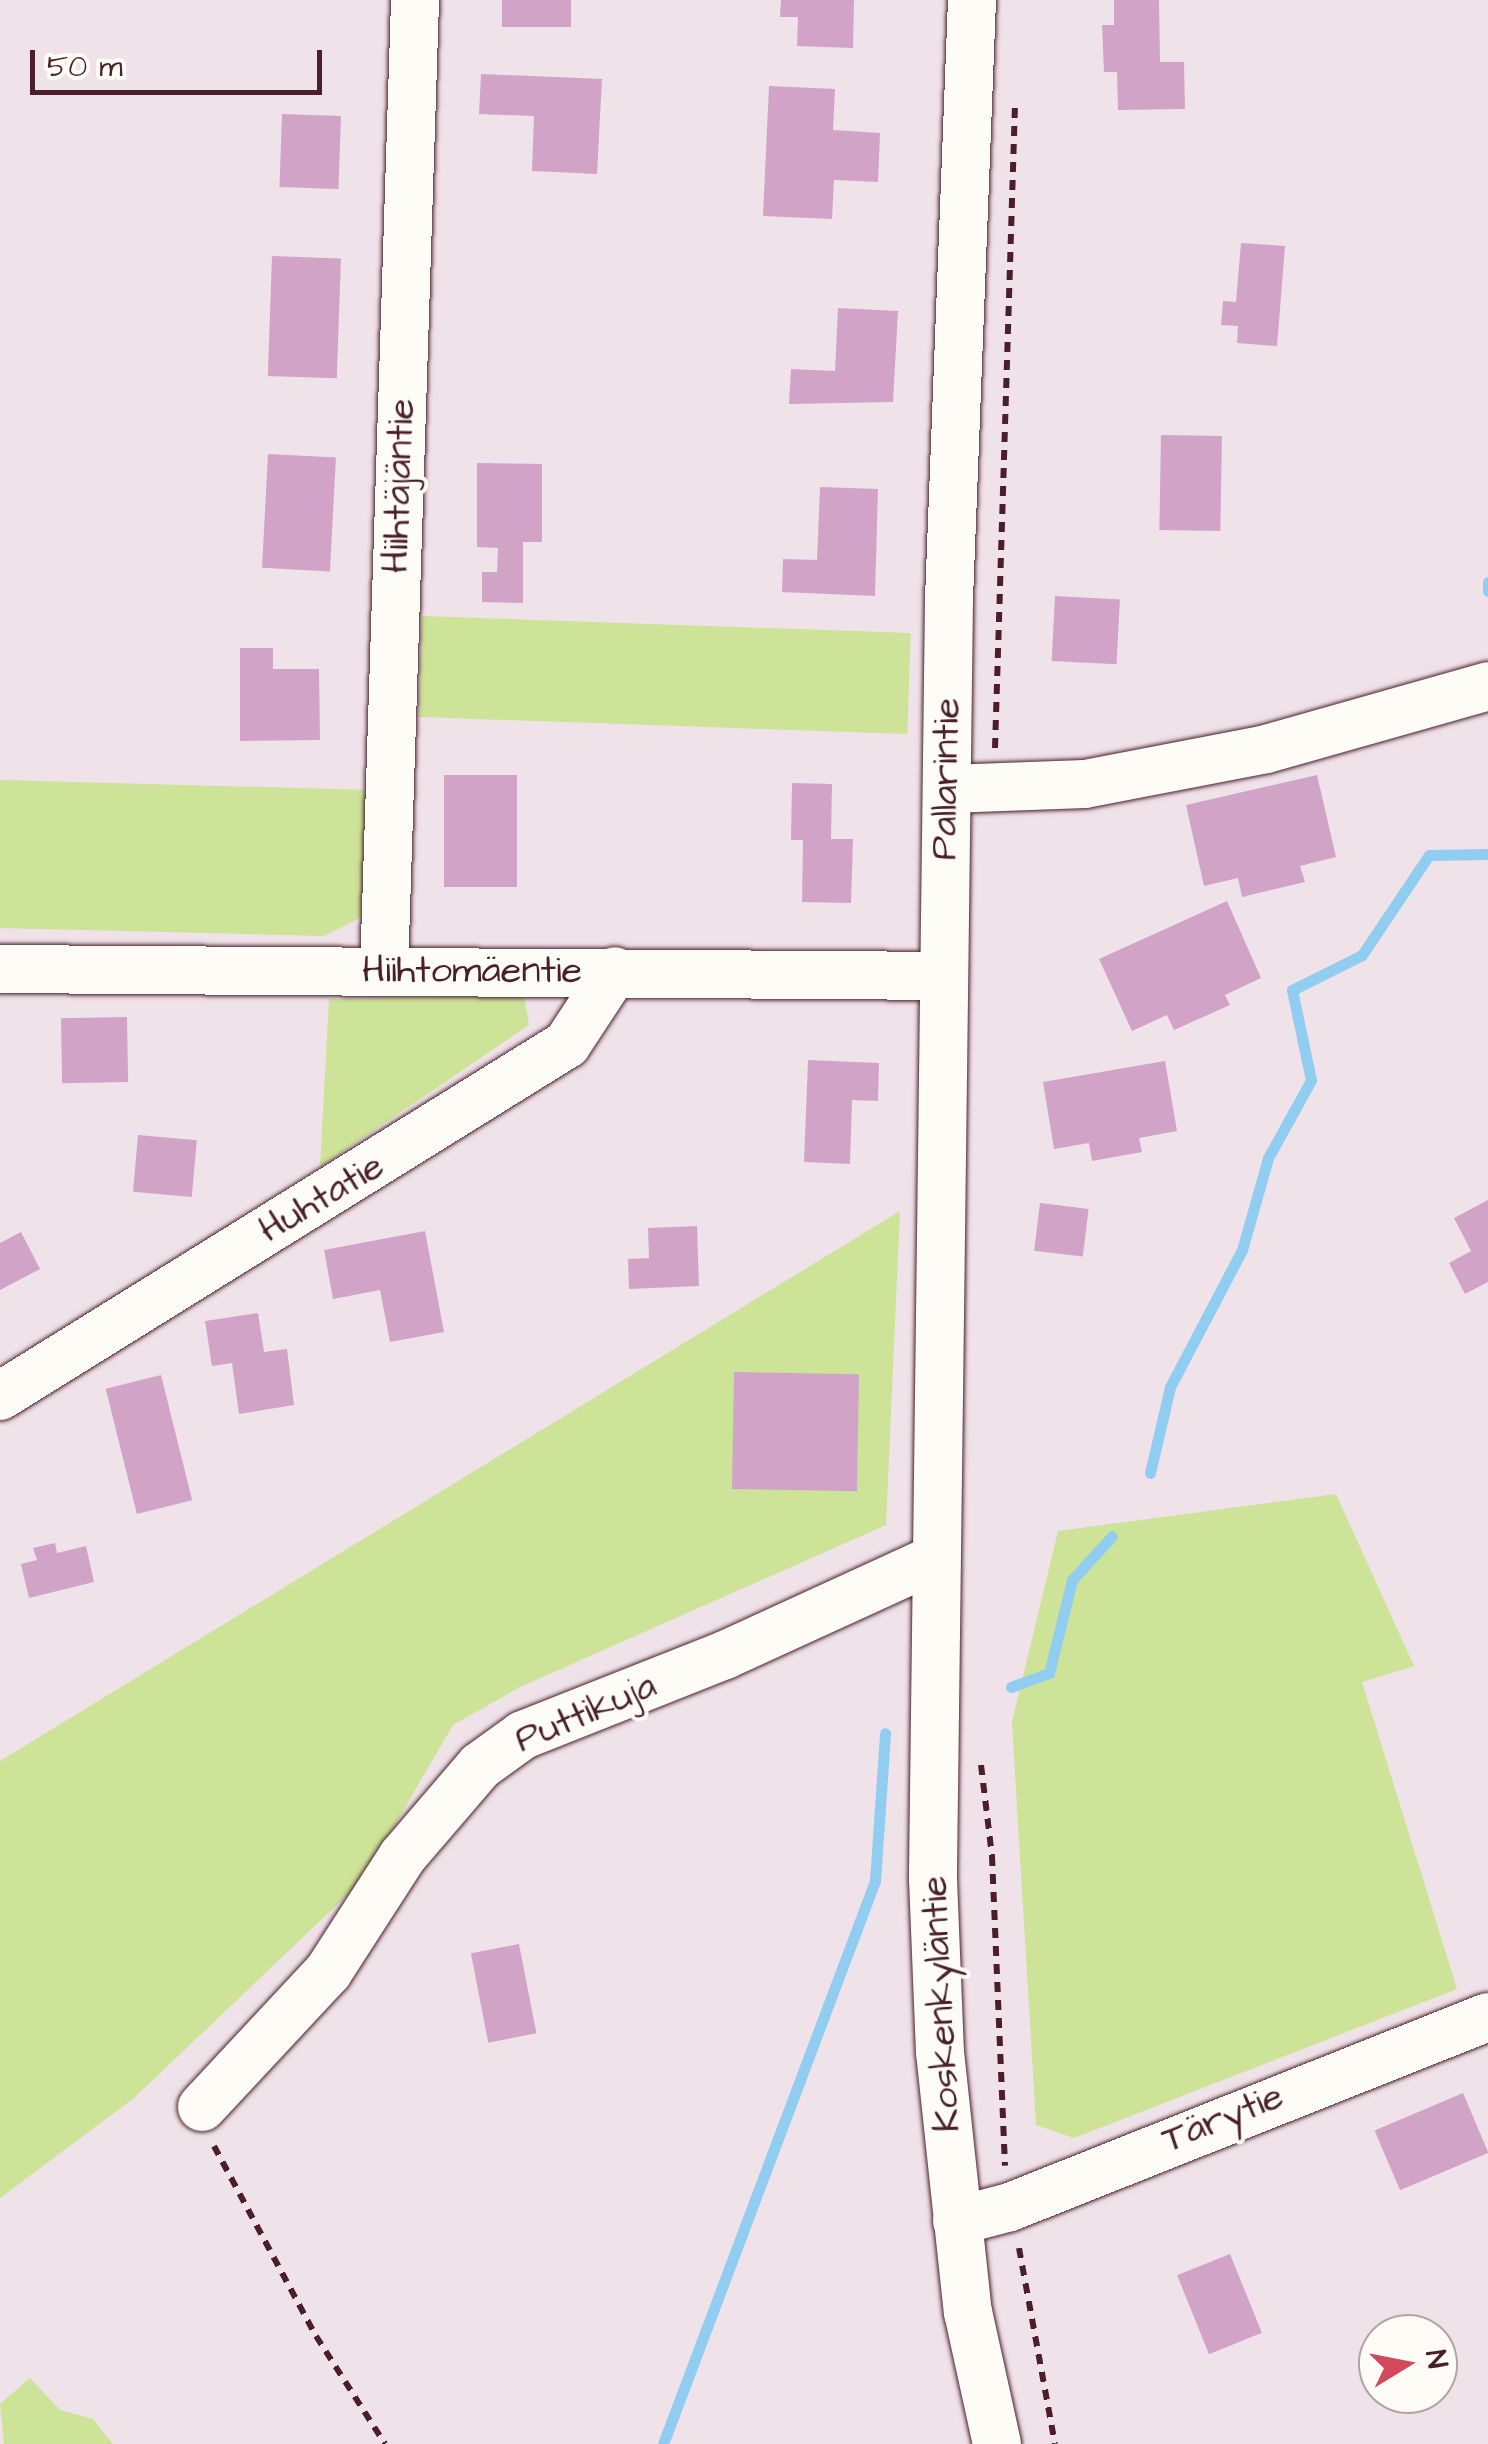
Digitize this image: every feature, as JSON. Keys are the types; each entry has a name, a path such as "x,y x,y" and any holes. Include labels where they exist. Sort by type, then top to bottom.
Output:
{"street":[{"name":"Hiihtäjäntie","path":"384,972 415,0"},
{"name":"Pallarintie","path":"935,1559 944,976 970,789 972,0"},
{"path":"970,789 1085,784 1266,749 1488,686"},
{"name":"Hiihtomäentie","path":"0,969 944,976"},
{"name":"Huhtatie","path":"0,1396 567,1044 616,972"},
{"name":"Puttikuja","path":"202,2108 328,1972 402,1857 480,1766 523,1735 726,1656 935,1559"},
{"name":"Koskenkyläntie","path":"935,1559 933,1879 968,2312 996,2444"},
{"name":"Tärytie","path":"958,2221 1010,2207 1488,2016"}],"path":[{"path":"970,789 1015,98"},
{"path":"980,1759 992,1856 1010,2207 1055,2444"},
{"path":"202,2108 230,2186 385,2444"}],"green space":[{"path":"422,616 911,633 907,734 418,717"},
{"path":"0,780 371,790 362,917 324,936 0,928"},
{"path":"524,996 529,1025 320,1167 329,999"},
{"path":"900,1211 886,1525 520,1687 453,1725 362,1881 134,2098 0,2198 0,1761"},
{"path":"1336,1494 1414,1666 1362,1682 1457,1989 1074,2138 1036,2125 1012,1722 1058,1531"},
{"path":"30,2378 60,2410 93,2419 113,2444 4,2444 0,2404"}],"building":[{"path":"502,0 571,0 571,27 502,27"},
{"path":"781,0 854,0 853,48 797,46 798,17 780,17"},
{"path":"1114,0 1159,0 1160,62 1184,62 1185,109 1118,110 1117,72 1104,72 1102,25 1114,25"},
{"path":"481,74 602,79 597,174 532,171 534,116 479,114"},
{"path":"769,86 835,89 833,130 880,133 878,182 834,180 832,219 763,216"},
{"path":"282,114 341,116 338,189 279,187"},
{"path":"1241,243 1285,246 1277,346 1237,343 1238,326 1221,325 1223,301 1236,302"},
{"path":"272,256 341,258 337,378 268,376"},
{"path":"838,308 898,311 893,402 789,404 791,369 835,371"},
{"path":"1161,435 1222,436 1220,531 1159,530"},
{"path":"268,454 336,458 330,571 262,568"},
{"path":"477,463 542,464 542,542 523,542 523,603 482,602 482,572 497,572 498,548 477,547"},
{"path":"820,487 878,489 875,596 782,592 783,559 817,560"},
{"path":"1055,596 1120,599 1117,664 1052,661"},
{"path":"240,648 273,648 273,669 319,669 320,740 240,741"},
{"path":"444,775 517,775 517,887 444,887"},
{"path":"1317,775 1336,857 1300,866 1305,882 1242,897 1238,878 1204,886 1186,805"},
{"path":"792,783 832,784 831,839 853,839 851,903 802,902 803,840 791,840"},
{"path":"1227,901 1261,978 1225,995 1230,1005 1174,1030 1167,1015 1132,1031 1099,959"},
{"path":"127,1017 128,1082 62,1083 61,1018"},
{"path":"808,1060 879,1063 878,1101 852,1100 850,1164 804,1162"},
{"path":"1165,1061 1177,1131 1139,1138 1142,1152 1092,1161 1089,1143 1054,1149 1043,1082"},
{"path":"138,1135 197,1140 192,1197 133,1192"},
{"path":"1488,1200 1488,1282 1465,1294 1449,1263 1471,1251 1454,1218"},
{"path":"1040,1203 1089,1209 1083,1257 1034,1251"},
{"path":"697,1226 699,1286 629,1289 628,1259 649,1258 648,1228"},
{"path":"425,1231 444,1332 390,1342 380,1290 333,1299 324,1250"},
{"path":"21,1232 40,1269 0,1290 0,1243"},
{"path":"258,1313 264,1352 287,1349 294,1405 239,1414 232,1363 212,1366 205,1321"},
{"path":"734,1372 859,1374 857,1491 732,1489"},
{"path":"161,1375 192,1500 137,1514 106,1389"},
{"path":"55,1543 57,1553 86,1546 94,1582 29,1598 21,1564 37,1560 33,1548"},
{"path":"519,1944 536,2033 488,2043 471,1953"},
{"path":"1463,2093 1488,2153 1400,2190 1375,2131"},
{"path":"1230,2254 1262,2333 1209,2354 1177,2275"}],"waterway":[{"path":"1488,582 1488,591"},
{"path":"1150,1473 1170,1387 1242,1250 1268,1158 1311,1080 1292,990 1362,955 1429,855 1488,854"},
{"path":"1011,1687 1049,1673 1072,1580 1112,1536"},
{"path":"663,2444 875,1881 885,1733"}]}
